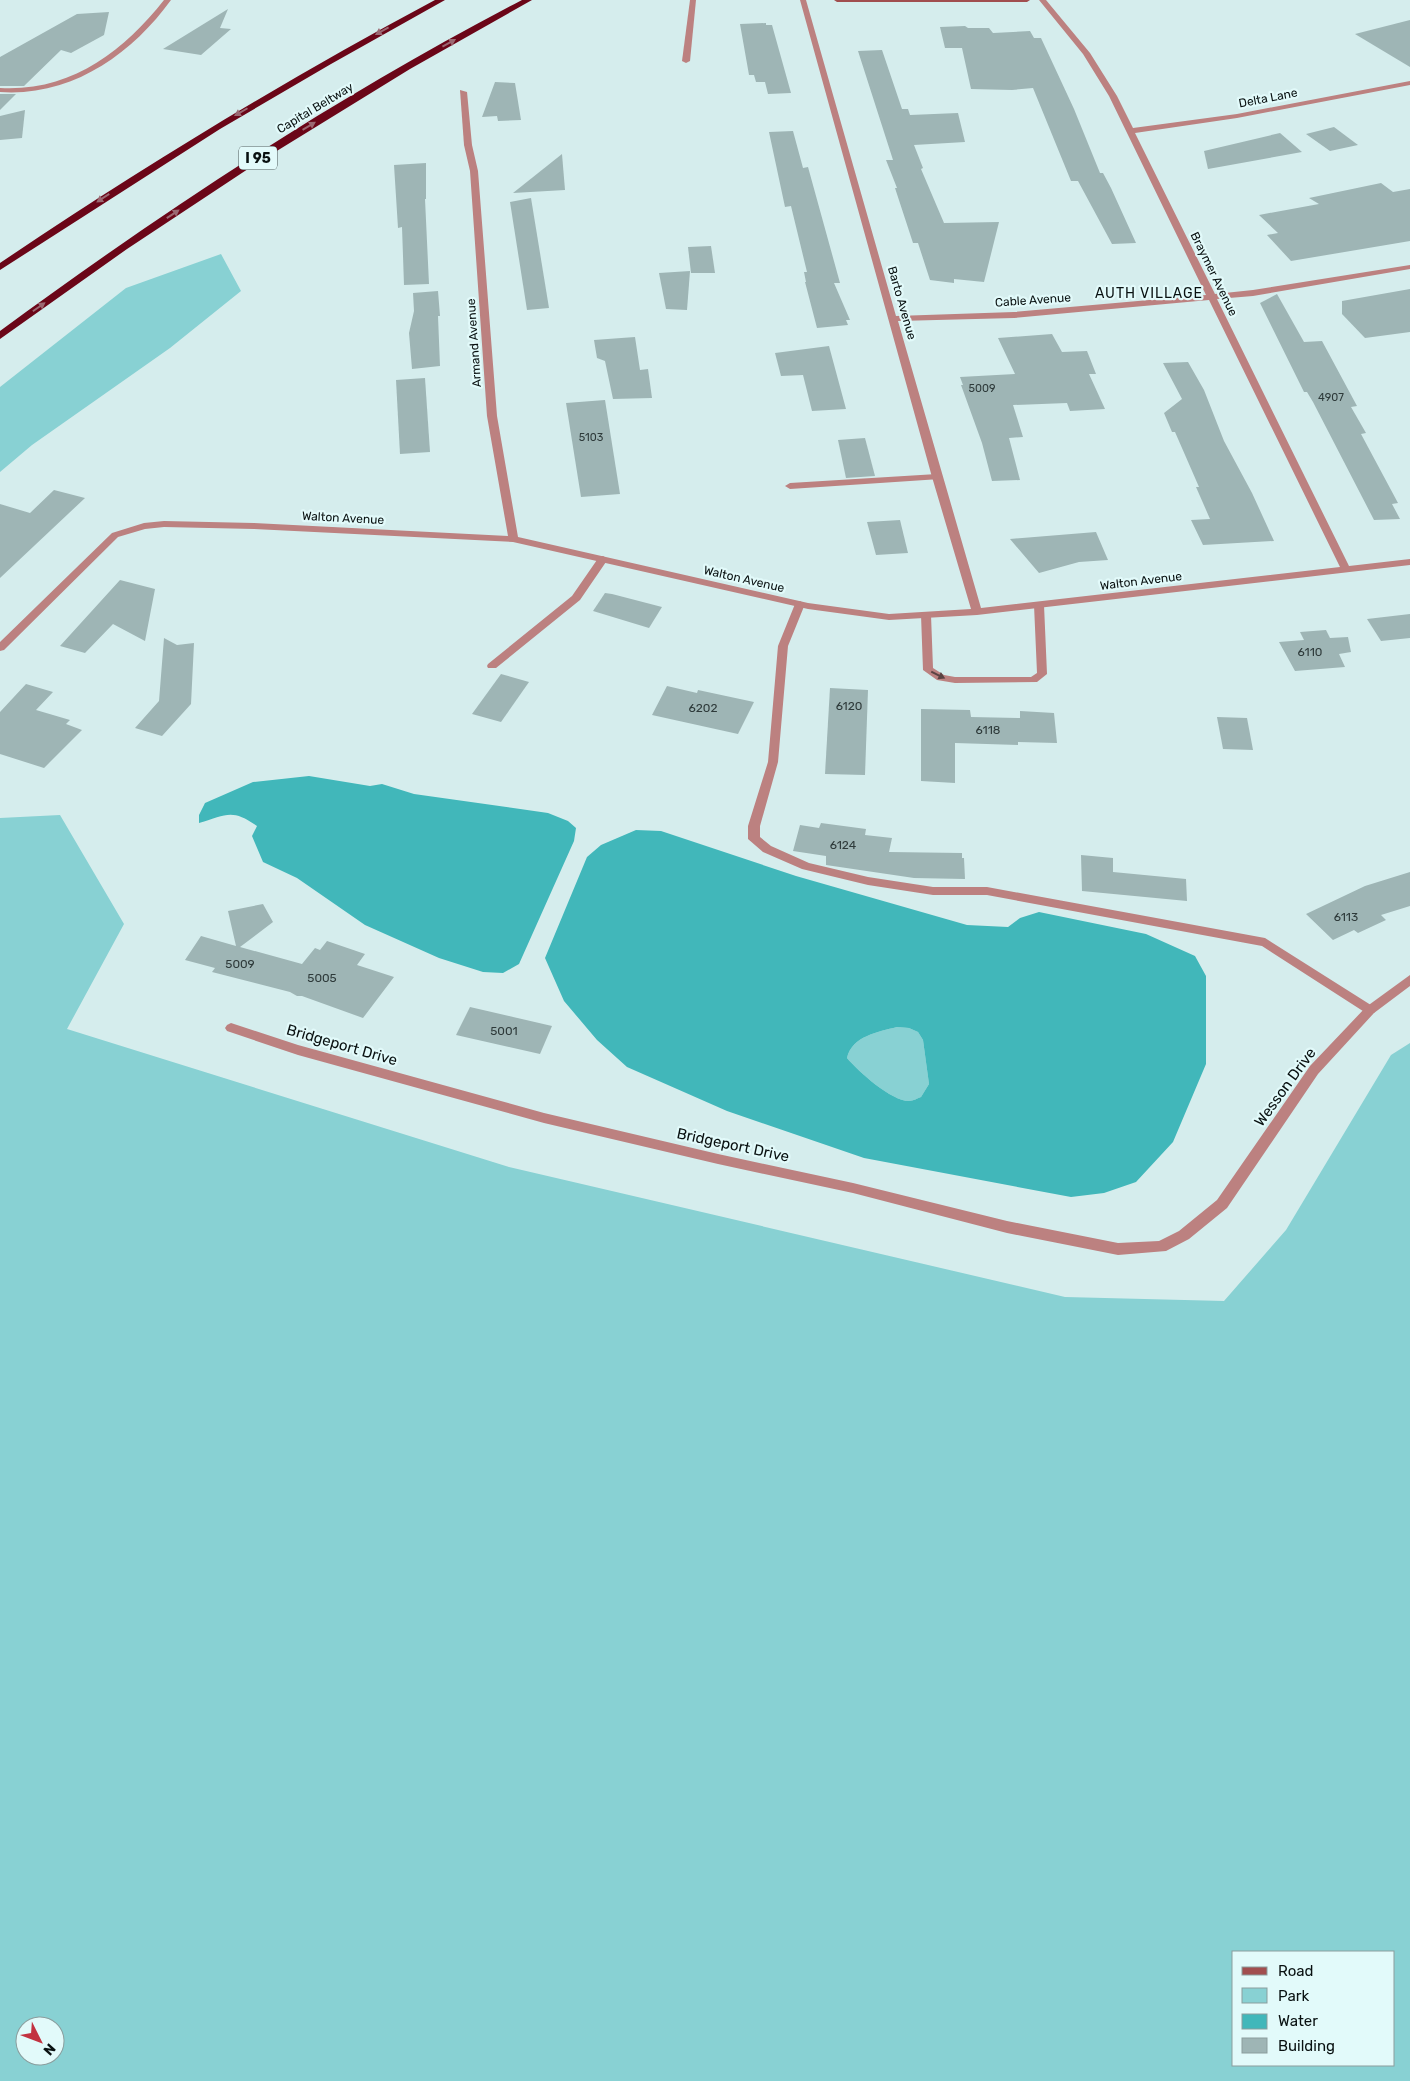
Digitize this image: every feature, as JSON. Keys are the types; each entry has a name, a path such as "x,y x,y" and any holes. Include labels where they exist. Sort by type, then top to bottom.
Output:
{"highway":[{"path":"0,267 135,177 217,126 377,34 441,0"},
{"name":"Capital Beltway","path":"0,336 123,248 278,145 440,48 528,0"}],"main road":[{"path":"837,0 1028,0"}],"street":[{"path":"0,90 25,92 38,90 75,77 129,43 149,24 168,0"},
{"path":"686,61 693,0"},
{"name":"Barto Avenue","path":"803,0 937,477 977,612"},
{"name":"Braymer Avenue","path":"1042,0 1100,73 1346,570"},
{"name":"Delta Lane","path":"1130,131 1237,116 1410,83"},
{"name":"Armand Avenue","path":"463,92 468,145 474,171 492,416 513,539"},
{"name":"Cable Avenue","path":"894,319 1014,315 1253,293 1410,267"},
{"path":"790,486 937,477"},
{"name":"Walton Avenue","path":"0,648 115,535 144,526 164,524 254,526 513,539 800,604 889,617 977,612 1410,562"},
{"path":"492,666 516,649 571,603 604,559"},
{"path":"800,604 783,646 773,762 754,826 754,839 767,849 806,866 868,881 933,890 987,891 1265,942 1370,1010"},
{"path":"926,615 928,670 941,678 955,680 1033,680 1042,674 1039,605"},
{"name":"Wesson Drive","path":"1222,1204 1314,1070 1370,1010 1410,980"},
{"name":"Bridgeport Drive","path":"231,1028 298,1050 544,1118 718,1159 853,1188 1007,1227 1118,1249 1161,1247 1184,1235 1222,1204"}],"green space":[{"path":"221,254 241,291 170,348 32,445 0,472 0,387 126,288"},
{"path":"60,815 124,924 67,1029 509,1167 1065,1297 1224,1301 1286,1230 1391,1055 1410,1043 1410,2081 0,2081 0,818"},
{"path":"897,1027 909,1028 918,1032 923,1040 929,1084 921,1097 911,1101 902,1100 884,1091 847,1058 854,1045 860,1040 874,1033"}],"water":[{"path":"309,776 370,786 382,784 414,794 548,813 568,821 576,828 574,841 519,964 503,973 483,972 439,958 365,925 297,878 263,862 252,836 257,826 248,820 235,815 229,815 199,823 199,815 205,803 253,782"},
{"path":"636,830 661,831 796,876 967,925 1008,927 1020,918 1039,912 1146,934 1195,956 1206,976 1206,1064 1173,1142 1136,1182 1104,1193 1071,1197 864,1158 727,1111 627,1067 597,1040 564,1001 545,958 587,857 601,845","holes":["897,1027 909,1028 918,1032 923,1040 929,1084 921,1097 909,1101 902,1100 884,1091 847,1058 854,1045 867,1036"]}],"building":[{"path":"228,9 220,28 231,29 201,55 163,49"},
{"path":"109,12 104,35 71,53 61,50 24,86 0,86 0,57 77,14"},
{"path":"1410,20 1410,67 1355,34"},
{"path":"766,23 766,25 772,25 791,93 768,94 765,82 756,82 754,75 749,75 740,24"},
{"path":"965,26 968,28 989,28 993,33 1030,31 1034,38 1041,38 1074,109 1100,173 1103,173 1111,188 1136,243 1112,244 1078,181 1071,181 1033,88 1012,90 971,89 962,48 945,48 940,27"},
{"path":"882,50 902,109 908,109 910,115 958,113 965,142 914,145 923,168 921,169 944,223 999,222 984,282 954,279 954,283 930,280 918,243 913,243 895,188 897,188 886,160 893,160 858,51"},
{"path":"495,82 515,83 521,120 498,121 497,116 482,117"},
{"path":"0,94 16,94 0,110"},
{"path":"25,110 22,138 0,140 0,116"},
{"path":"1334,127 1358,145 1330,151 1306,134"},
{"path":"793,131 803,168 808,167 840,283 834,283 850,320 846,320 848,325 817,328 805,282 804,272 807,272 791,206 785,207 769,132"},
{"path":"1280,133 1302,152 1208,169 1204,151"},
{"path":"562,154 565,190 513,193"},
{"path":"426,163 425,199 429,284 404,285 402,227 398,228 394,165"},
{"path":"1381,183 1393,192 1410,189 1410,241 1291,261 1267,235 1278,233 1259,215 1319,204 1309,198"},
{"path":"531,198 549,308 527,310 510,202"},
{"path":"711,246 715,273 691,273 688,247"},
{"path":"690,271 687,310 666,309 659,273"},
{"path":"1410,289 1410,332 1365,338 1342,314 1342,301"},
{"path":"438,291 440,366 412,369 409,333 414,311 413,293"},
{"path":"1277,294 1304,342 1322,341 1357,406 1351,407 1366,433 1361,434 1398,503 1392,504 1400,519 1374,520 1313,402 1307,392 1304,392 1260,303"},
{"path":"1052,334 1062,352 1087,351 1096,374 1089,374 1105,409 1070,411 1067,403 1013,405 1023,437 1009,438 1020,480 992,481 982,443 961,385 963,385 960,377 1015,374 998,338"},
{"path":"635,337 640,370 648,369 652,398 613,399 605,361 597,358 594,340"},
{"path":"829,346 846,409 812,411 803,375 781,376 775,353"},
{"path":"1188,362 1204,390 1224,441 1252,493 1274,541 1203,545 1191,520 1210,519 1196,487 1199,487 1175,432 1172,432 1164,413 1182,399 1163,363"},
{"path":"425,378 430,452 400,454 396,380"},
{"path":"605,400 620,494 581,497 566,403"},
{"path":"865,438 875,476 846,478 838,440"},
{"path":"54,490 85,498 0,578 0,504 30,513"},
{"path":"900,520 908,553 876,555 867,522"},
{"path":"1096,532 1108,560 1079,562 1039,573 1010,539"},
{"path":"120,580 155,589 145,641 113,624 85,653 60,646"},
{"path":"605,593 662,607 649,628 593,611"},
{"path":"1410,614 1410,638 1381,641 1367,619"},
{"path":"1326,630 1330,638 1348,637 1351,652 1339,654 1345,667 1295,671 1279,642 1304,640 1300,632"},
{"path":"164,638 177,645 194,643 191,704 162,736 135,728 159,701"},
{"path":"501,674 529,682 501,722 472,714"},
{"path":"26,684 53,692 36,710 70,720 66,724 82,730 44,768 0,754 0,712"},
{"path":"667,686 697,693 698,690 754,702 738,734 652,715"},
{"path":"830,688 868,690 865,775 825,774"},
{"path":"921,709 970,710 971,717 1020,718 1020,711 1054,713 1057,743 1018,742 1018,745 955,743 955,783 921,781"},
{"path":"1217,717 1247,718 1253,750 1223,749"},
{"path":"821,823 866,829 865,835 892,838 889,852 962,853 965,879 914,878 826,865 826,856 793,851 800,825 819,828"},
{"path":"1081,855 1113,858 1113,872 1186,879 1187,901 1082,891"},
{"path":"1410,872 1410,906 1381,915 1386,920 1358,933 1354,930 1333,940 1306,914 1365,886"},
{"path":"263,904 273,922 240,947 302,964 315,948 320,950 327,941 365,954 357,965 394,977 363,1018 290,992 212,972 215,968 185,960 201,936 236,946 228,911"},
{"path":"470,1007 552,1026 540,1054 456,1035"}],"district":[{"name":"AUTH VILLAGE","path":"1149,293"}]}
